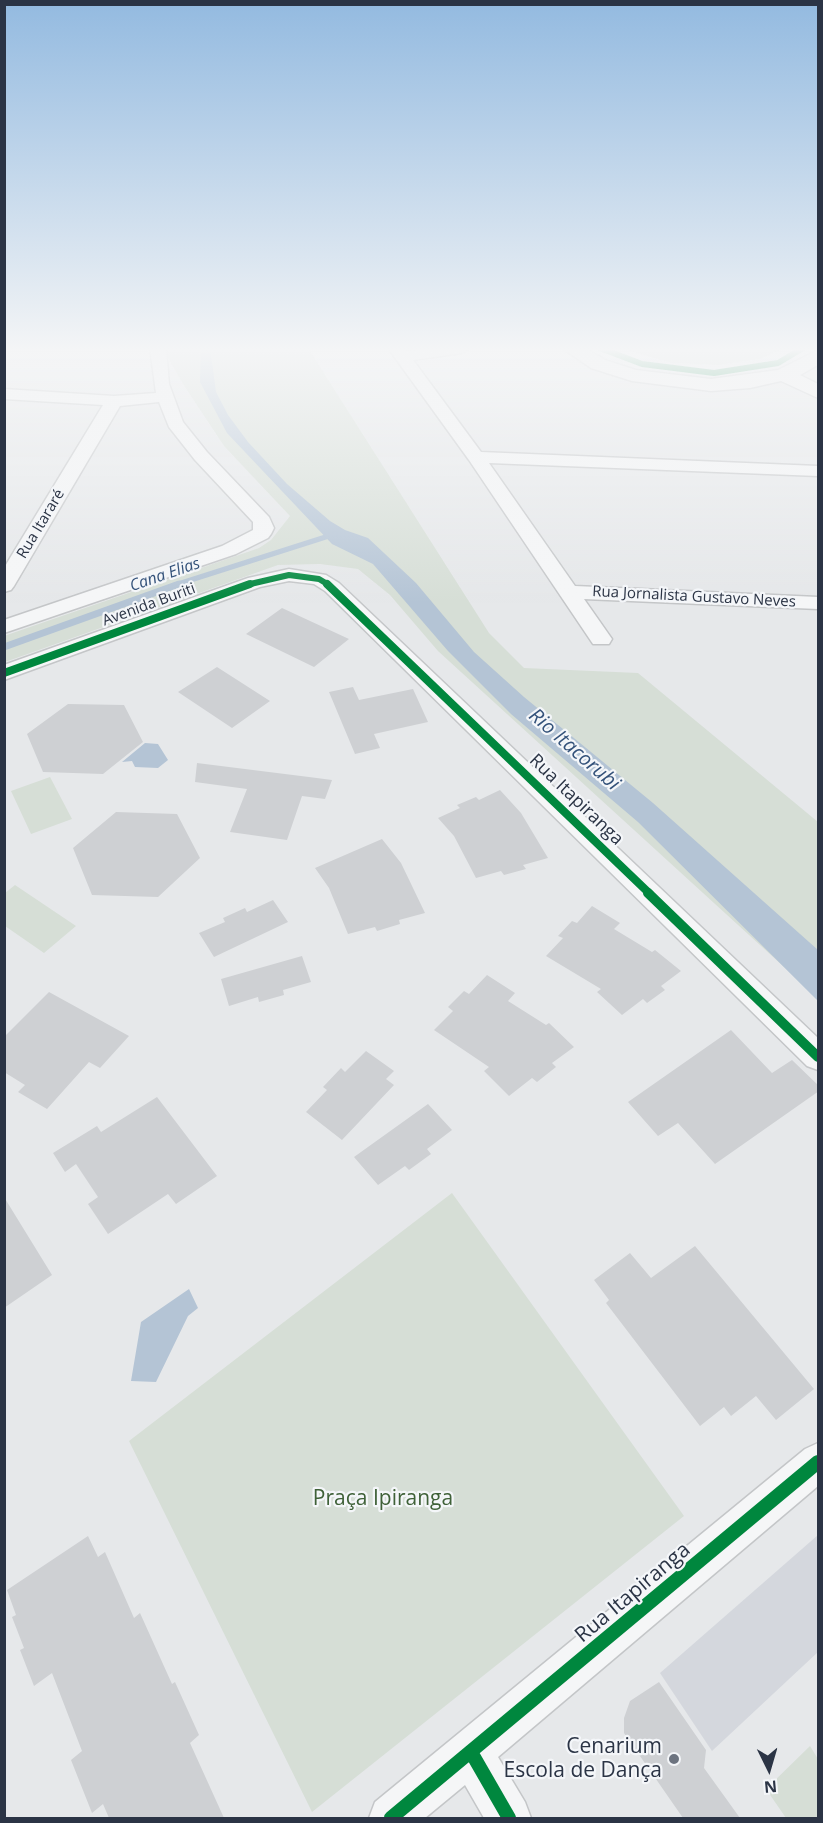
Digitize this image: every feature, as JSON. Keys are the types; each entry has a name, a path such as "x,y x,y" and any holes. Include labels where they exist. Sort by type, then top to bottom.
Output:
{"street":[{"name":"Rua Itararé","path":"4,586 95,433"},
{"name":"Avenida Buriti","path":"4,627 229,550 261,534 264,528 262,521 201,456 184,433"},
{"path":"458,433 602,639"},
{"path":"476,457 819,471"},
{"name":"Avenida Buriti","path":"4,673 255,582 281,576 305,576"},
{"name":"Rua Itapiranga","path":"305,576 332,587 819,1057"},
{"name":"Rua Jornalista Gustavo Neves","path":"569,592 819,603"},
{"name":"Rua Itapiranga","path":"391,1818 819,1462"},
{"path":"471,1752 508,1818"}],"shaded area":[{"path":"818,1535 818,1652 712,1751 660,1673"}],"green space":[{"path":"215,433 362,433 489,633 524,668 638,673 818,822 818,998 438,651 390,595 358,569 320,564 278,565 5,662 4,636 259,548 271,540 290,516 224,446"},
{"path":"50,777 72,819 31,834 11,791"},
{"path":"15,885 76,926 44,953 5,926 5,893"},
{"name":"Praça Ipiranga","path":"452,1193 684,1516 312,1812 129,1441"},
{"path":"810,1746 818,1759 818,1818 786,1818 766,1789"}],"water":[{"name":"Rio Itacorubi","path":"227,433 241,433 287,484 330,521 345,530 368,538 416,583 474,652 524,697 653,803 818,950 818,1001 638,822 511,714 448,651 373,564 332,544"},
{"path":"145,743 158,744 168,760 158,768 135,767 132,761 122,762"},
{"path":"189,1289 198,1308 188,1316 156,1382 131,1381 141,1322"}],"building":[{"path":"282,608 349,639 314,667 246,634"},
{"path":"217,667 270,701 232,728 178,692"},
{"path":"353,687 359,700 413,689 428,722 374,734 380,748 355,754 329,692"},
{"path":"68,704 124,705 143,742 103,774 43,772 27,734"},
{"path":"197,763 332,780 325,799 302,796 287,840 230,832 247,789 195,782"},
{"path":"500,790 521,813 548,858 523,865 526,869 504,875 501,871 476,878 454,836 438,818 460,808 457,805 476,797 479,800"},
{"path":"116,812 177,814 200,858 158,897 92,895 73,848"},
{"path":"382,839 401,863 425,913 399,920 400,924 377,931 375,927 348,934 329,888 315,868"},
{"path":"273,900 288,922 214,957 199,933 225,922 223,918 245,908 247,912"},
{"path":"592,906 620,923 614,929 652,952 655,950 681,971 661,986 665,990 647,1003 643,999 622,1015 597,992 601,989 546,956 563,938 558,936 572,921 577,923"},
{"path":"302,956 311,982 283,990 284,995 259,1002 258,997 229,1006 221,979"},
{"path":"487,975 515,993 508,1001 546,1025 549,1023 574,1047 552,1063 556,1067 537,1082 532,1078 509,1096 484,1071 489,1067 434,1030 453,1011 448,1007 464,991 469,994"},
{"path":"49,992 129,1036 100,1068 89,1062 47,1109 18,1092 25,1085 4,1072 4,1037"},
{"path":"731,1030 772,1073 792,1060 819,1086 819,1091 715,1164 678,1123 658,1136 628,1102"},
{"path":"366,1051 394,1071 386,1079 394,1085 342,1140 306,1112 327,1090 323,1087 341,1068 345,1072"},
{"path":"157,1097 217,1176 176,1204 168,1194 108,1234 88,1204 98,1197 76,1164 65,1172 53,1153 97,1126 101,1132"},
{"path":"428,1104 452,1130 427,1149 431,1154 409,1170 405,1166 378,1185 354,1157"},
{"path":"4,1197 52,1275 4,1308"},
{"path":"695,1246 814,1389 776,1420 756,1396 731,1416 724,1407 700,1426 606,1303 609,1300 594,1280 630,1253 651,1278"},
{"path":"88,1536 98,1557 105,1552 134,1618 140,1613 172,1684 175,1682 199,1735 190,1743 224,1818 109,1818 103,1804 92,1813 71,1760 82,1751 52,1673 34,1686 20,1650 24,1648 12,1617 16,1615 7,1590"},
{"name":"Cenarium Escola de Dança","path":"659,1682 706,1750 704,1768 740,1818 683,1818 624,1733 624,1718 630,1701"}],"waterway":[{"name":"Cana Elias","path":"175,585 335,534"},
{"name":"Cana Elias","path":"4,647 179,584"}],"cycle path":[{"path":"4,673 255,582 289,575 319,579 332,587 818,1057"},
{"path":"391,1818 818,1462"},
{"path":"471,1752 509,1818"}],"place":[{"name":"Cenarium Escola de Dança","path":"674,1759"}]}
